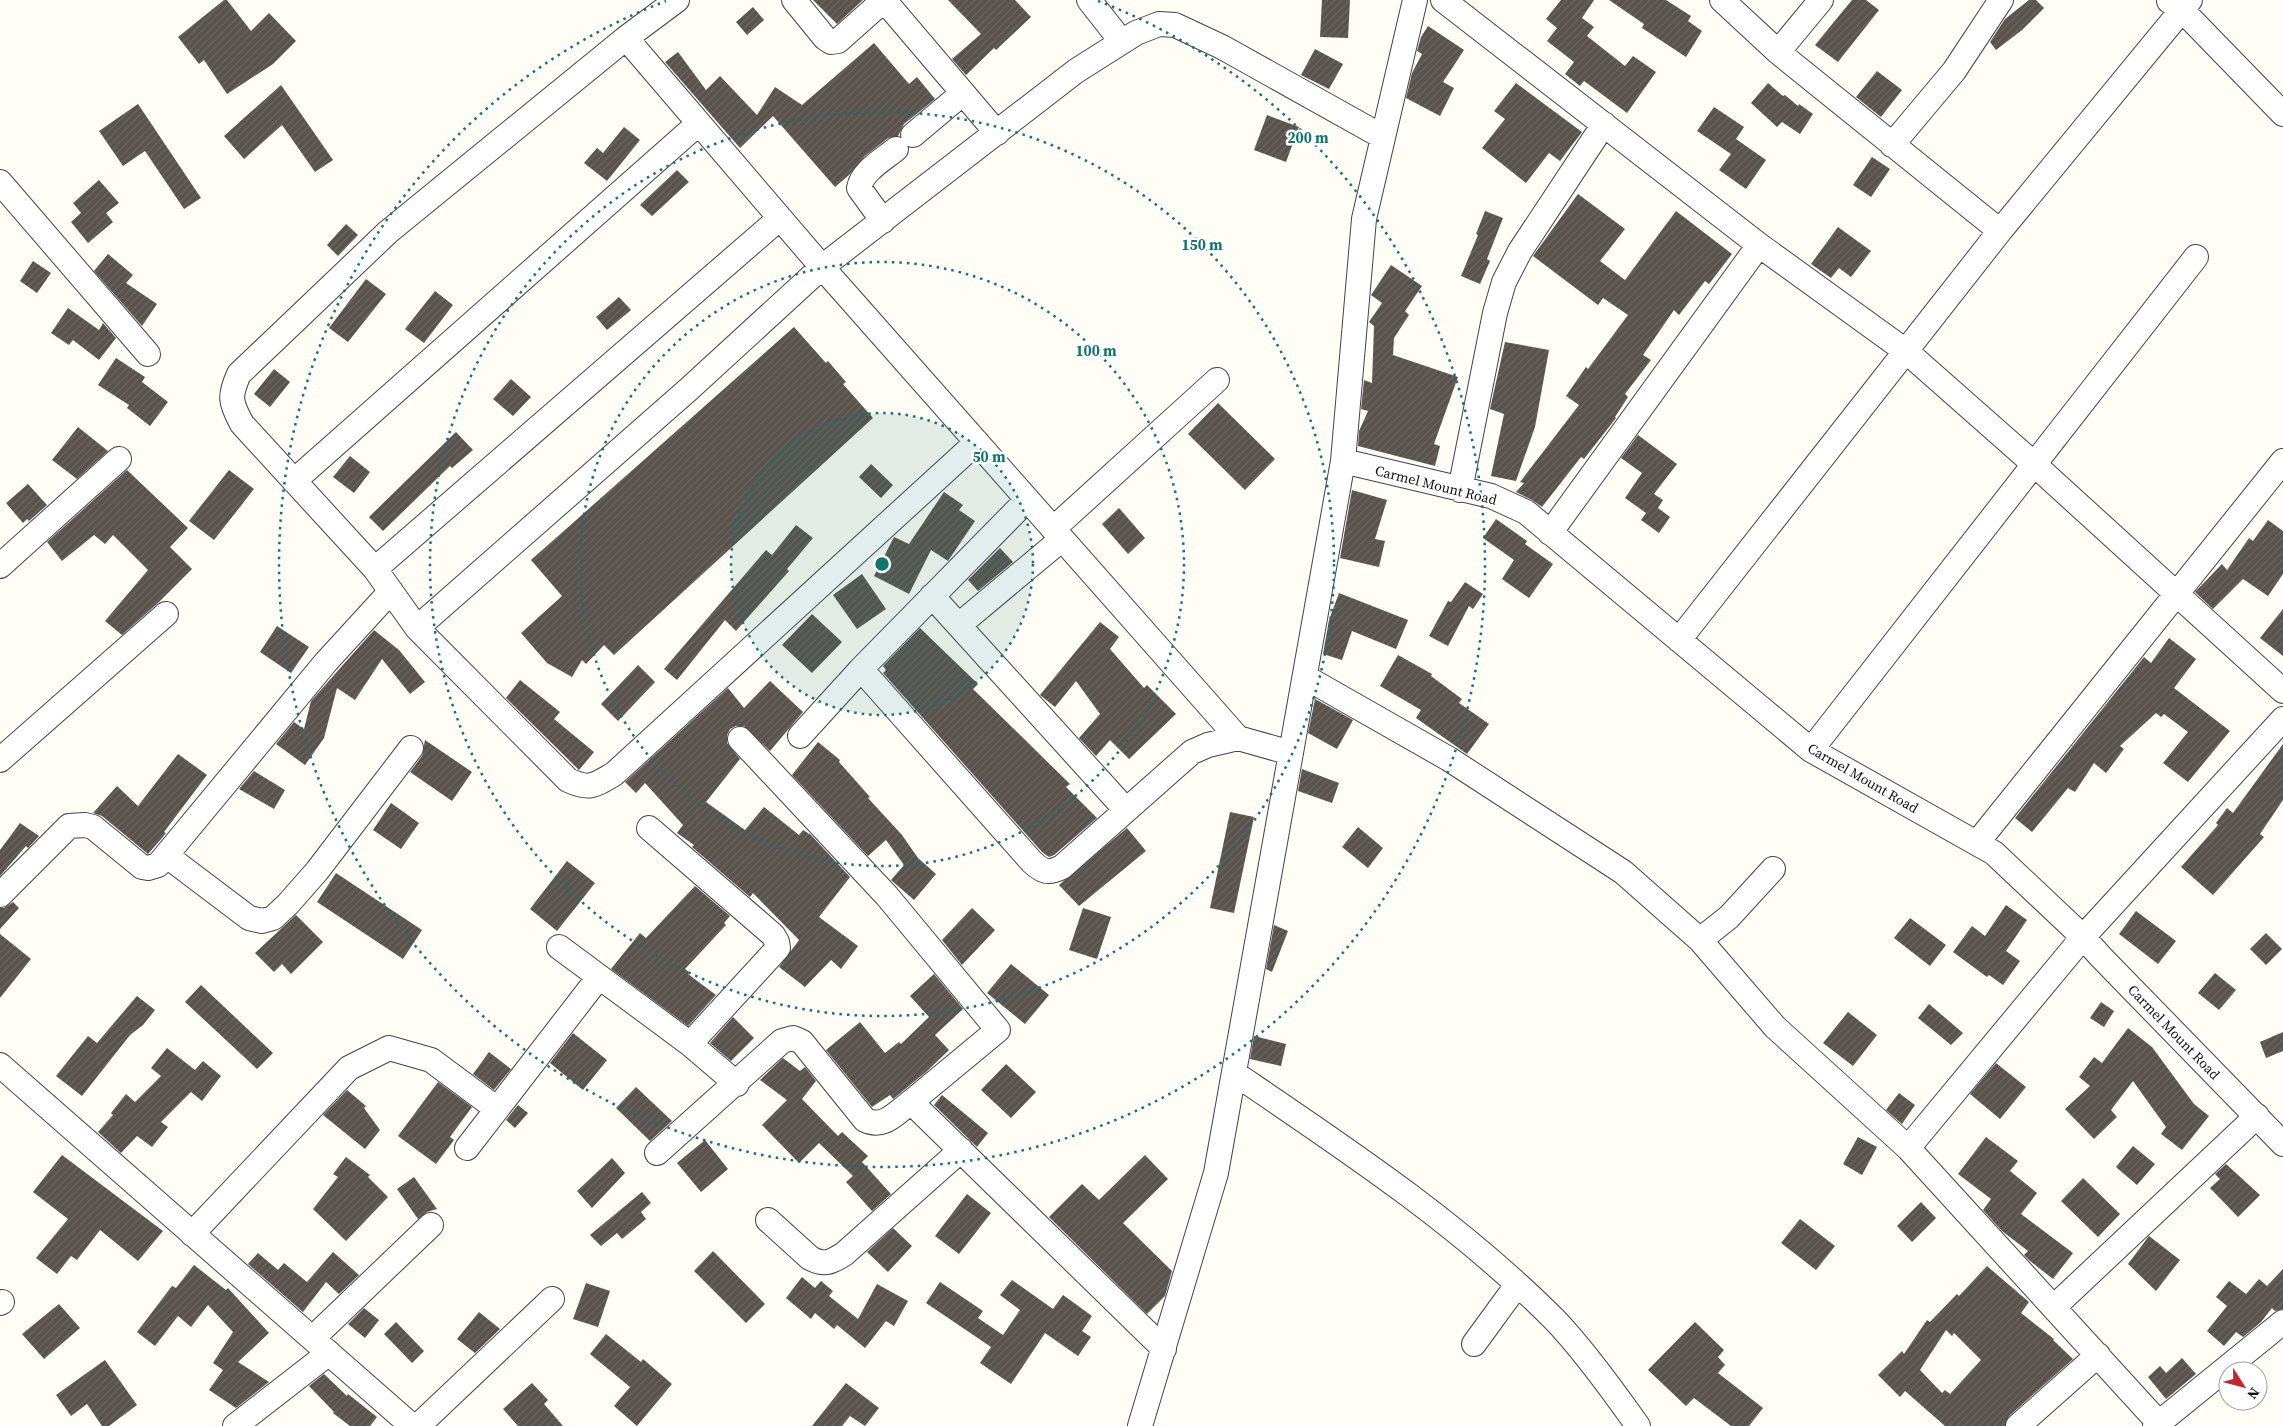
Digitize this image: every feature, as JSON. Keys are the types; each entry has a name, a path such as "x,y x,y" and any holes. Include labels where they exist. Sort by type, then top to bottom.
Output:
{"street":[{"path":"676,0 626,38 388,232 239,374 231,390 232,406 242,424 375,569 417,628 568,780 582,787 594,785 614,774 977,442"},
{"path":"794,0 825,38 831,42 838,41 884,0 996,133"},
{"path":"1088,0 1122,42"},
{"path":"1140,1426 1216,1173 1343,461 1364,218 1415,0"},
{"path":"1443,0 1759,245 1907,352 2035,464 2283,691"},
{"path":"1722,0 1778,52 2000,231"},
{"path":"1778,52 1820,0"},
{"path":"1892,145 1954,70 2001,0"},
{"path":"1679,640 1907,352 2179,3 2283,114"},
{"path":"417,628 681,396 822,267 1076,71 1136,33 1159,24 1175,25 1222,47 1383,137"},
{"path":"626,38 822,267 1238,738"},
{"path":"883,221 862,194 859,188 861,181 963,93"},
{"path":"294,481 699,123"},
{"path":"1460,490 1495,313 1504,282 1520,251 1604,124"},
{"path":"0,182 148,354"},
{"path":"375,569 780,218"},
{"path":"1550,533 1759,245"},
{"path":"1811,750 2196,257"},
{"path":"958,625 1057,534 1217,380"},
{"path":"0,566 119,459"},
{"name":"Carmel Mount Road","path":"1343,461 1491,496 1526,512 1811,750 1994,853 2083,936 2101,957 2283,1144"},
{"path":"1977,843 2283,461"},
{"path":"800,736 861,669 1027,500"},
{"path":"0,895 69,826 85,825 93,827 142,867 148,868 158,865 326,662 391,591"},
{"path":"932,596 1126,810"},
{"path":"0,760 166,614"},
{"path":"861,669 1041,871 1051,873 1062,867 1192,752 1208,744 1238,738 1291,753"},
{"path":"1305,677 1449,759 1614,867 1700,940 1775,1027 1908,1148 2098,1355 2157,1424 2283,1322"},
{"path":"1908,1148 2083,936 2283,719"},
{"path":"657,1153 737,1084 782,1041 793,1038 802,1042 865,1120 874,1124 881,1123 911,1102 998,1030 887,896 740,739"},
{"path":"167,856 249,918 262,921 273,918 317,871 411,748"},
{"path":"649,828 773,935 777,942 778,948 690,1044"},
{"path":"1700,940 1728,917 1773,869"},
{"path":"559,947 690,1044 737,1084"},
{"path":"467,1148 599,977"},
{"path":"192,1234 349,1068 389,1048 431,1060 497,1109"},
{"path":"0,1065 412,1426"},
{"path":"1234,1074 1381,1173 1480,1250 1555,1321 1616,1394 1638,1426"},
{"path":"911,1102 1164,1349"},
{"path":"2054,1307 2257,1116"},
{"path":"768,1220 810,1258 819,1263 829,1264 844,1254 961,1150"},
{"path":"236,1426 321,1345 431,1225"},
{"path":"1474,1344 1517,1285"},
{"path":"418,1426 552,1299"},
{"path":"2018,1426 2098,1355"}],"building":[{"path":"224,0 227,0 251,31 269,13 296,41 273,64 227,94 204,60 199,64 178,37"},
{"path":"813,0 863,0 837,24"},
{"path":"948,0 1015,0 1031,17 996,50 994,48 966,75 952,59 981,34"},
{"path":"1322,0 1350,0 1348,38 1320,37"},
{"path":"1561,0 1594,0 1582,18 1594,27 1587,36 1625,66 1633,56 1656,72 1627,113 1584,81 1580,86 1565,74 1574,62 1547,41 1557,28 1546,19"},
{"path":"1609,0 1666,0 1691,16 1688,21 1702,31 1686,57 1642,28 1644,24"},
{"path":"1852,0 1866,0 1879,10 1838,62 1815,45"},
{"path":"2029,0 2036,0 2044,8 2022,30 1996,50 1990,42 2005,19"},
{"path":"753,7 764,20 747,35 736,22"},
{"path":"1428,26 1464,50 1443,82 1454,88 1440,116 1406,98 1412,73 1422,54 1417,51 1421,37"},
{"path":"874,43 909,84 917,77 935,99 904,124 898,136 888,138 865,156 849,175 835,187 773,116 740,148 665,62 678,52 706,90 720,76 757,115 775,87 802,105"},
{"path":"1315,49 1343,64 1329,89 1301,75"},
{"path":"1877,71 1902,90 1881,117 1856,97"},
{"path":"1516,83 1582,132 1560,161 1549,153 1526,183 1482,148 1505,119 1494,111"},
{"path":"1768,83 1783,96 1785,95 1798,106 1799,104 1813,114 1800,134 1782,122 1777,127 1751,103"},
{"path":"281,85 333,160 315,172 282,125 244,159 224,136"},
{"path":"138,104 201,198 184,209 145,151 123,166 99,131"},
{"path":"1714,107 1744,127 1736,139 1766,160 1746,189 1719,170 1731,154 1697,131"},
{"path":"1267,115 1299,127 1286,162 1254,150"},
{"path":"624,127 640,140 607,181 584,163 597,148 603,153"},
{"path":"1872,157 1890,169 1871,197 1853,185"},
{"path":"677,170 689,182 652,216 640,205"},
{"path":"99,180 119,203 106,213 113,222 88,243 71,222 81,213 73,203"},
{"path":"1578,194 1625,229 1600,261 1625,280 1676,211 1732,254 1709,284 1705,281 1679,315 1674,310 1643,355 1651,360 1625,394 1628,397 1616,418 1584,459 1581,457 1542,507 1516,492 1524,483 1520,482 1579,405 1566,396 1586,367 1588,369 1628,315 1603,298 1598,305 1533,256"},
{"path":"1485,211 1503,218 1487,259 1490,261 1480,284 1461,276 1478,235 1476,234"},
{"path":"346,224 358,235 338,256 327,245"},
{"path":"1838,227 1871,251 1851,277 1839,268 1831,278 1811,264"},
{"path":"108,254 133,275 126,283 157,304 142,326 94,271"},
{"path":"33,261 51,273 37,293 20,281"},
{"path":"1391,265 1422,286 1405,311 1409,315 1394,338 1393,355 1458,377 1434,444 1440,446 1435,466 1358,446 1359,431 1368,411 1361,409 1364,380 1372,383 1374,326 1369,322 1382,303 1371,295"},
{"path":"366,279 386,294 348,342 329,328"},
{"path":"435,291 453,305 424,343 405,329"},
{"path":"619,297 631,310 607,330 596,317"},
{"path":"68,308 99,330 103,323 116,338 99,360 73,340 69,345 51,333"},
{"path":"794,327 826,363 828,361 846,382 843,384 873,418 614,655 604,645 586,664 582,660 572,677 547,663 521,633 562,596 531,560"},
{"path":"1505,342 1549,350 1535,427 1516,481 1491,476 1504,414 1490,409"},
{"path":"116,358 145,377 142,382 168,402 150,426 127,408 129,405 98,385"},
{"path":"274,369 290,382 270,407 254,394"},
{"path":"511,379 531,397 513,416 493,399"},
{"path":"1218,403 1275,459 1245,490 1188,434"},
{"path":"78,427 108,451 77,479 52,460"},
{"path":"456,432 473,450 452,468 450,466 383,531 369,517"},
{"path":"1638,435 1677,464 1654,494 1663,500 1658,508 1670,517 1659,533 1641,520 1646,513 1625,498 1642,473 1621,458"},
{"path":"350,456 370,472 354,493 333,477"},
{"path":"871,464 893,485 881,498 859,477"},
{"path":"127,470 188,528 170,547 192,569 122,635 105,621 148,570 113,535 105,544 94,535 62,561 47,542"},
{"path":"229,470 254,489 214,540 189,521"},
{"path":"28,484 47,505 29,521 27,519 23,523 6,503"},
{"path":"1352,490 1387,500 1375,539 1385,541 1379,567 1340,558"},
{"path":"944,492 963,505 959,510 975,521 948,561 931,550 909,594 874,576 894,537 909,544"},
{"path":"1119,508 1145,538 1128,554 1102,524"},
{"path":"1496,519 1527,541 1525,544 1553,564 1529,598 1502,579 1514,560 1483,538"},
{"path":"2268,520 2283,531 2283,574 2268,596 2243,579 2213,609 2195,592 2222,564 2227,570 2249,538 2253,541"},
{"path":"796,525 813,538 787,569 789,571 736,631 725,620 677,680 664,669 766,550 772,555"},
{"path":"1000,548 1013,562 978,591 968,580"},
{"path":"862,574 886,609 857,629 833,595"},
{"path":"1465,582 1483,594 1473,609 1469,606 1448,646 1429,636 1448,601 1451,602"},
{"path":"1339,593 1408,620 1396,649 1352,631 1342,660 1323,654 1329,620"},
{"path":"2283,609 2283,656 2260,638"},
{"path":"812,614 842,642 812,673 782,645"},
{"path":"1100,622 1119,637 1110,649 1144,688 1147,685 1176,714 1129,759 1110,740 1096,756 1079,738 1100,714 1076,681 1055,707 1040,695"},
{"path":"277,626 309,647 291,673 260,652"},
{"path":"920,628 978,684 973,689 1070,784 1066,787 1097,818 1054,855 1049,857 1042,852 883,673 886,670 883,666"},
{"path":"374,630 399,650 425,682 410,694 382,659 355,700 337,688 324,738 305,765 276,744 294,722 304,729 311,701"},
{"path":"2169,638 2196,659 2174,688 2230,731 2188,782 2163,763 2188,732 2164,714 2161,717 2156,713 2120,746 2124,749 2106,773 2094,763 2075,792 2068,788 2032,832 2015,818 2144,657 2151,663"},
{"path":"1398,655 1432,674 1431,676 1462,699 1459,703 1489,724 1467,754 1416,718 1421,710 1380,686"},
{"path":"638,665 655,682 618,721 601,704"},
{"path":"520,680 560,712 554,719 594,752 579,770 506,698"},
{"path":"770,681 803,712 770,751 744,726 736,726 730,729 727,735 727,743 740,759 706,802 745,830 764,807 799,835 803,830 811,835 850,877 819,917 858,946 841,969 831,960 805,987 779,967 799,940 753,893 750,897 692,847 694,845 677,833 683,825 645,783 636,793 625,782 728,688 744,708"},
{"path":"1315,699 1353,720 1337,749 1308,733"},
{"path":"425,740 472,772 452,801 410,772 422,756"},
{"path":"818,742 840,760 839,762 870,797 868,798 902,835 918,858 936,874 914,900 891,880 904,865 886,840 868,856 792,775"},
{"path":"2283,744 2283,800 2260,834 2264,837 2213,895 2181,867 2218,825 2216,823 2227,808 2233,813"},
{"path":"178,754 207,775 164,832 166,833 148,854 102,816 93,813 117,786 138,806"},
{"path":"1302,769 1339,783 1332,803 1298,791"},
{"path":"254,771 285,790 274,809 239,789"},
{"path":"391,803 419,823 401,849 373,830"},
{"path":"1230,812 1254,817 1234,913 1210,908"},
{"path":"20,823 39,836 28,848 26,846 0,876 0,850"},
{"path":"1358,827 1383,848 1368,868 1342,847"},
{"path":"1127,828 1146,851 1079,906 1059,885"},
{"path":"567,861 595,883 557,931 530,909"},
{"path":"336,873 422,930 403,959 317,902"},
{"path":"695,886 730,916 724,923 726,925 685,969 689,972 688,974 716,995 688,1026 611,969 640,933 646,938"},
{"path":"13,902 19,908 0,929 0,908 4,908"},
{"path":"2006,905 2027,920 2006,951 2020,961 2003,985 1989,975 1987,977 1953,952 1972,926 1985,936"},
{"path":"972,908 995,930 962,965 942,940"},
{"path":"1083,908 1111,917 1097,959 1069,950"},
{"path":"2136,911 2176,941 2158,964 2119,934"},
{"path":"296,915 323,942 291,974 282,964 274,972 255,953"},
{"path":"1910,918 1946,945 1930,966 1894,938"},
{"path":"1274,925 1288,931 1272,972 1266,969"},
{"path":"2266,933 2282,949 2266,965 2250,949"},
{"path":"0,934 31,959 0,998"},
{"path":"1011,964 1049,995 1025,1024 987,993"},
{"path":"2215,973 2236,990 2219,1010 2198,993"},
{"path":"934,974 963,1009 935,1035 949,1050 893,1099 890,1095 872,1107 826,1050 860,1022 885,1053 899,1042 901,1044 929,1017 910,996"},
{"path":"201,985 273,1053 257,1069 185,1002"},
{"path":"137,996 155,1010 143,1025 130,1035 82,1096 56,1076 88,1036 97,1043"},
{"path":"2101,1002 2114,1011 2104,1027 2090,1018"},
{"path":"1929,1004 1963,1033 1951,1045 1918,1018"},
{"path":"1848,1012 1877,1035 1853,1066 1823,1043"},
{"path":"733,1017 754,1038 731,1061 710,1043"},
{"path":"2128,1028 2152,1047 2194,1104 2209,1116 2182,1150 2161,1134 2166,1127 2133,1081 2111,1110 2117,1117 2094,1139 2065,1109 2090,1086 2079,1077 2094,1057 2102,1063"},
{"path":"2283,1032 2283,1051 2266,1058 2260,1042"},
{"path":"573,1033 607,1060 583,1090 550,1063"},
{"path":"1254,1036 1286,1044 1281,1066 1250,1059"},
{"path":"167,1048 195,1070 203,1061 221,1076 202,1101 191,1092 161,1122 168,1127 152,1147 137,1136 121,1153 98,1132 113,1115 111,1113 126,1094 135,1102 161,1076 151,1068"},
{"path":"489,1052 511,1069 494,1090 473,1074"},
{"path":"783,1058 800,1071 805,1067 816,1081 802,1099 838,1136 842,1132 868,1156 862,1162 891,1194 872,1211 846,1182 853,1176 819,1143 799,1163 762,1125 787,1100 760,1080"},
{"path":"1996,1063 2026,1087 2000,1119 1970,1094"},
{"path":"1006,1064 1036,1092 1011,1118 981,1090"},
{"path":"438,1082 472,1107 450,1137 454,1140 436,1164 398,1136"},
{"path":"636,1087 672,1121 650,1141 616,1108"},
{"path":"347,1090 366,1106 364,1108 380,1130 365,1149 323,1115"},
{"path":"1899,1093 1915,1105 1902,1124 1886,1110"},
{"path":"942,1095 988,1133 977,1147 934,1105"},
{"path":"518,1105 528,1113 515,1128 506,1120"},
{"path":"1858,1137 1877,1147 1862,1175 1843,1164"},
{"path":"1986,1137 2018,1161 2010,1171 2037,1193 2021,1214 2073,1253 2053,1279 2030,1261 2024,1255 2028,1251 2002,1231 1983,1210 1991,1199 1958,1174"},
{"path":"705,1140 728,1169 701,1192 677,1163"},
{"path":"2133,1146 2155,1164 2137,1185 2116,1167"},
{"path":"62,1155 163,1231 138,1261 100,1230 77,1260 71,1256 57,1274 36,1258 68,1219 33,1192"},
{"path":"1145,1155 1168,1179 1123,1223 1172,1271 1165,1296 1147,1314 1049,1217 1082,1184 1099,1200"},
{"path":"346,1157 370,1175 368,1177 388,1197 346,1241 313,1209 338,1177 333,1174"},
{"path":"612,1158 625,1173 592,1208 577,1191"},
{"path":"2226,1164 2260,1195 2238,1217 2210,1188 2220,1179 2215,1174"},
{"path":"414,1177 437,1209 427,1212 418,1219 397,1189"},
{"path":"2083,1178 2120,1214 2098,1237 2061,1201"},
{"path":"642,1192 651,1203 641,1212 646,1219 622,1239 617,1233 601,1246 590,1235"},
{"path":"967,1194 991,1213 959,1254 935,1236"},
{"path":"1921,1202 1936,1218 1912,1242 1897,1226"},
{"path":"1800,1219 1835,1246 1816,1270 1781,1243"},
{"path":"893,1228 912,1246 888,1272 867,1252"},
{"path":"2149,1236 2180,1260 2156,1291 2128,1264"},
{"path":"713,1251 765,1304 746,1323 694,1271"},
{"path":"333,1252 359,1275 339,1294 326,1282 303,1312 248,1264 258,1253 278,1270 284,1263 307,1282"},
{"path":"194,1265 226,1290 228,1288 269,1333 238,1362 269,1382 236,1408 209,1390 223,1370 213,1363 233,1332 208,1305 191,1327 178,1316 155,1346 137,1332 172,1286 176,1288"},
{"path":"1987,1266 2029,1302 2021,1313 2054,1339 2073,1359 2009,1416 2005,1426 1945,1426 1905,1391 1900,1397 1878,1375 1902,1351 1904,1354 1927,1320 1930,1322 1957,1294 1959,1296","holes":["1946,1330 1952,1336 1954,1333 1981,1360 1950,1394 1945,1390 1942,1393 1920,1370"]},
{"path":"2283,1269 2283,1309 2275,1311 2272,1308 2261,1322 2243,1337 2236,1332 2224,1346 2207,1331 2227,1306 2216,1297 2229,1281 2246,1294 2259,1279 2267,1286"},
{"path":"802,1277 815,1288 821,1281 833,1291 829,1296 858,1319 877,1284 908,1301 894,1326 886,1321 865,1348 837,1325 834,1329 815,1313 811,1319 786,1298"},
{"path":"1012,1280 1053,1309 1063,1295 1092,1316 1082,1331 1091,1337 1078,1356 1045,1333 1011,1384 980,1363 991,1347 926,1303 940,1282 983,1311 978,1318 1003,1335 1020,1310 1000,1295"},
{"path":"586,1283 610,1291 598,1327 573,1319"},
{"path":"59,1304 80,1328 44,1359 22,1334"},
{"path":"364,1308 379,1320 365,1338 348,1324"},
{"path":"479,1312 500,1329 475,1353 457,1339"},
{"path":"396,1322 424,1351 412,1363 384,1334"},
{"path":"1695,1322 1724,1350 1718,1357 1725,1365 1718,1373 1763,1408 1749,1426 1731,1426 1694,1398 1686,1406 1648,1370"},
{"path":"606,1334 641,1362 643,1359 672,1384 637,1426 614,1406 630,1387 590,1354"},
{"path":"2182,1358 2196,1374 2166,1399 2148,1377 2160,1366 2166,1373"},
{"path":"105,1360 137,1405 109,1426 102,1426 87,1404 71,1416 56,1395"},
{"path":"324,1374 347,1396 348,1394 377,1417 370,1426 350,1426 333,1413 309,1386"},
{"path":"532,1383 548,1400 544,1404 563,1426 518,1426 503,1409"},
{"path":"846,1383 879,1408 865,1426 850,1416 842,1426 812,1426"}]}
